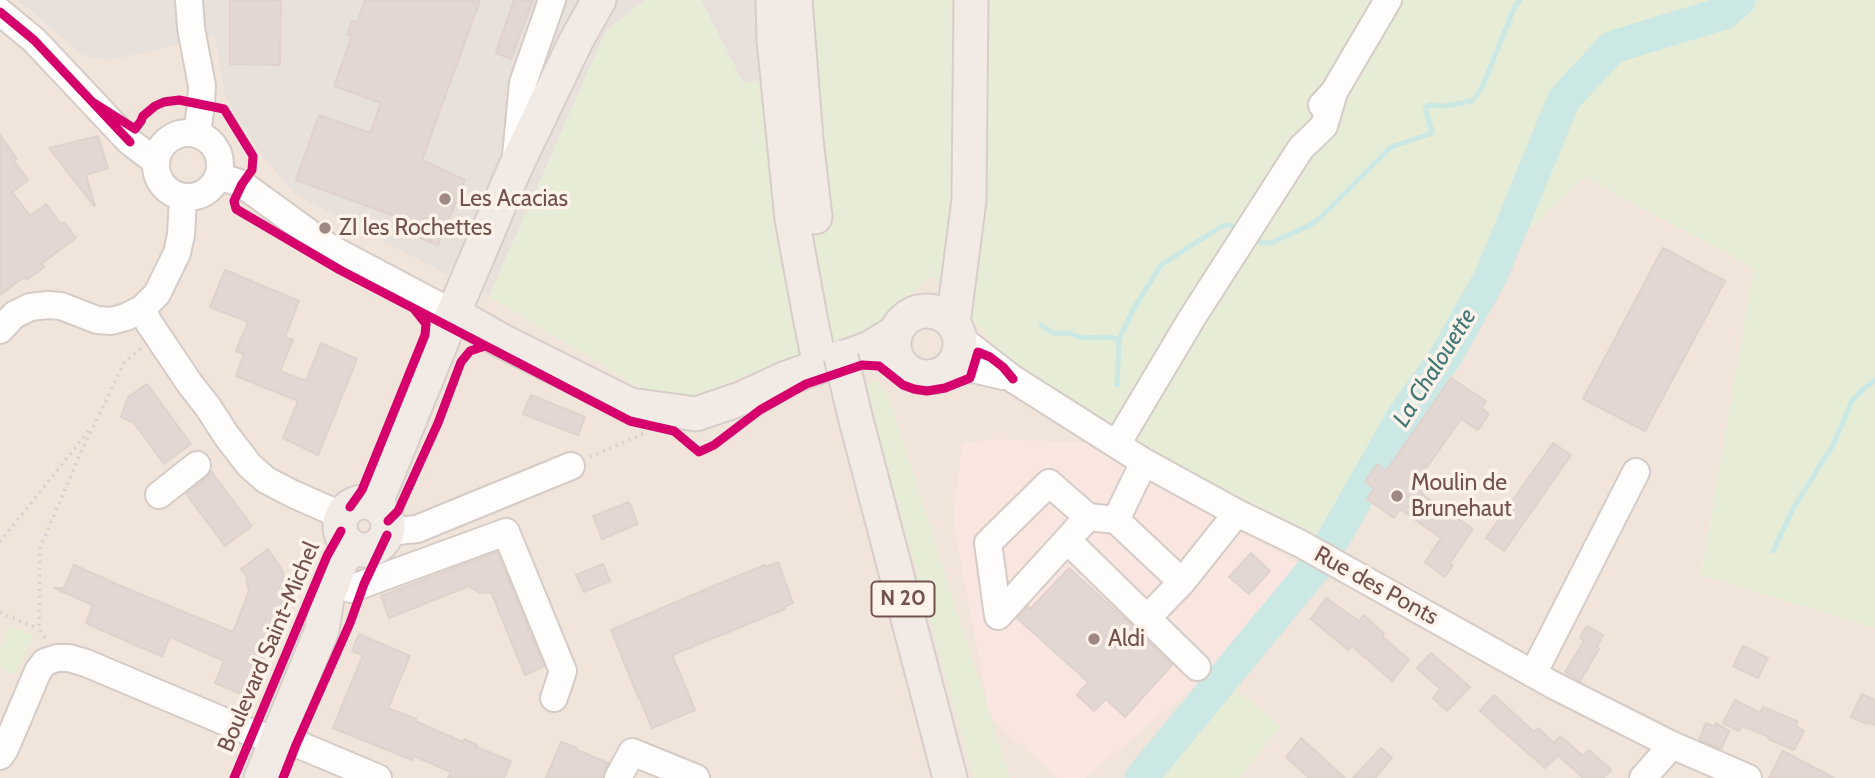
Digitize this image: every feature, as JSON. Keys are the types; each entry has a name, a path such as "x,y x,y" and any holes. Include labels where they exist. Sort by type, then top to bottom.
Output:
{"main road":[{"path":"364,529 515,168 576,41 599,0"},
{"path":"757,0 759,15 774,40"},
{"name":"N 20","path":"773,0 774,40 792,219 821,320 926,778"},
{"name":"N 20","path":"795,0 821,320"},
{"path":"887,347 905,369 925,377 946,371 957,357 956,331 964,227 969,200 971,0"},
{"path":"922,311 943,279 964,227"},
{"path":"453,313 502,341 630,405 696,414 743,398 784,379 887,347 906,318 922,311 939,313 956,331"},
{"name":"N 20","path":"845,422 950,778"},
{"name":"Boulevard Saint-Michel","path":"322,630 344,605 364,529"},
{"name":"Boulevard Saint-Michel","path":"261,778 322,630 327,598 364,529"}],"street":[{"path":"189,0 191,28 202,86 197,134"},
{"path":"515,168 523,83 552,0"},
{"path":"1117,444 1192,318 1301,148 1324,126 1334,92 1388,0"},
{"path":"0,12 34,40 130,142 155,161"},
{"path":"94,103 135,129 170,138"},
{"path":"178,134 197,134 212,144 217,152 220,161 219,176 205,193 197,197 183,198 163,187 155,170 155,161 158,152 170,138 178,134"},
{"path":"219,176 242,184 330,248 453,313"},
{"path":"0,330 14,315 30,307 61,306 97,320 111,321 142,309 157,294 177,253 183,198"},
{"path":"142,309 156,335 249,465 266,480 364,529 417,529 571,466"},
{"name":"Rue des Ponts","path":"956,331 1013,379 1144,462 1237,513 1301,544 1533,674 1672,745 1748,778"},
{"name":"Rue des Ponts","path":"946,371 973,369 1013,379"},
{"path":"1116,520 1144,462"},
{"path":"159,495 197,465"},
{"path":"1533,674 1636,472"},
{"path":"1088,517 998,616 988,543 1049,483 1088,517 1116,520 1182,582"},
{"path":"492,497 563,671 554,698"},
{"path":"1147,618 1182,582 1237,513"},
{"path":"350,589 506,532"},
{"path":"1067,540 1197,667"},
{"path":"0,756 38,671 45,662 69,658 253,733 302,746 378,778"},
{"path":"1643,778 1672,745"},
{"path":"618,778 632,752 696,778"}],"path":[{"path":"57,658 39,629 40,548 124,362 156,335"},
{"path":"0,542 96,422"},
{"path":"571,466 645,427"},
{"path":"0,612 39,629"}],"shaded area":[{"path":"0,0 18,0 82,55 106,61 215,36 225,96 296,195 489,297 669,405 871,327 932,276 1026,379 1315,540 1501,257 1584,177 1754,268 1701,574 1875,628 1875,778 0,778"},
{"path":"18,0 645,0 606,31 489,297 296,195 260,153 225,96 215,36 107,61 82,55"},
{"path":"701,0 814,0 810,72 743,83"},
{"path":"995,439 1088,443 1299,564 1190,691 1085,778 1057,778 990,717 953,520 962,444"}],"green space":[{"path":"645,0 701,0 743,83 810,72 814,0 1875,0 1875,628 1701,575 1754,268 1584,177 1501,257 1315,540 1026,379 932,276 871,327 669,405 489,297 606,31"},
{"path":"877,381 888,395 1010,778 974,778 867,394 869,383"},
{"path":"9,626 33,635 16,675 0,668 0,647"},
{"path":"1214,673 1281,726 1239,778 1135,778"}],"building":[{"path":"230,0 281,0 280,65 230,64"},
{"path":"365,0 480,0 422,160 465,180 438,245 420,238 425,227 296,180 319,115 370,133 381,103 334,86 352,36 347,34 352,21 357,23"},
{"path":"514,0 533,0 511,59 496,53"},
{"path":"0,135 28,180 12,192 30,216 46,204 76,238 41,264 44,267 27,280 24,277 0,295"},
{"path":"98,136 108,168 86,175 94,206 49,148"},
{"path":"1663,248 1725,281 1645,431 1583,399"},
{"path":"225,270 299,301 285,337 293,340 280,371 306,381 321,343 357,359 318,455 283,438 298,401 236,376 244,354 236,351 248,322 210,307"},
{"path":"1451,378 1486,401 1481,408 1489,414 1478,430 1461,419 1417,481 1428,488 1423,495 1473,529 1450,563 1453,565 1445,577 1425,562 1441,538 1400,509 1394,518 1367,499 1374,488 1365,482 1377,464 1386,471"},
{"path":"147,384 191,444 164,464 134,423 121,417 128,397"},
{"path":"531,395 585,417 578,435 523,414"},
{"path":"1553,443 1571,455 1504,551 1486,538"},
{"path":"211,471 252,526 225,546 186,494"},
{"path":"629,502 638,524 602,539 593,516"},
{"path":"268,549 282,570 286,597 246,696 215,683 224,661 170,637 162,656 137,646 86,623 93,605 54,588 64,588 74,565 233,632 249,591 246,580 248,578 241,569"},
{"path":"497,552 544,666 525,675 491,592 480,593 469,586 389,618 381,596"},
{"path":"1251,553 1270,571 1249,594 1229,577"},
{"path":"778,562 793,603 784,607 785,609 672,655 695,710 652,728 611,630 765,565 766,567"},
{"path":"603,564 610,581 584,592 576,575"},
{"name":"Aldi","path":"1069,568 1172,665 1125,717 1106,699 1094,711 1077,695 1088,682 1017,618 1028,606 1030,609"},
{"path":"1326,598 1359,621 1364,615 1384,634 1382,636 1409,660 1392,681 1352,646 1348,650 1311,619"},
{"path":"1587,626 1603,635 1597,647 1599,649 1580,681 1565,672 1584,641 1580,638"},
{"path":"359,634 410,656 388,708 511,761 504,778 448,778 451,772 414,756 412,760 333,728 363,655 352,651"},
{"path":"1743,646 1768,658 1758,678 1733,666"},
{"path":"1431,653 1470,687 1447,711 1433,698 1440,689 1417,668"},
{"path":"1862,694 1875,700 1875,725 1851,717"},
{"path":"1494,695 1534,732 1538,728 1554,743 1560,736 1583,756 1589,750 1611,770 1603,778 1583,778 1558,755 1545,768 1480,711"},
{"path":"1735,700 1760,713 1763,707 1797,721 1796,726 1804,731 1794,750 1742,726 1739,731 1723,723"},
{"path":"1706,723 1715,727 1716,723 1729,731 1721,749 1699,740"},
{"path":"1301,738 1345,778 1309,778 1286,757"},
{"path":"561,742 608,763 602,778 546,778"},
{"path":"1381,748 1392,758 1375,778 1353,778"},
{"path":"1783,751 1834,778 1769,778"}],"waterway":[{"path":"1251,237 1262,243 1271,243 1310,225 1391,147 1430,134 1432,131 1425,108 1429,105 1445,106 1472,101 1483,85 1515,6 1520,0"},
{"name":"La Chalouette","path":"1141,778 1322,559 1404,415 1446,356 1491,276 1564,99 1613,47 1724,13 1739,0"},
{"path":"1117,385 1119,339 1134,308 1161,265 1222,226 1230,225 1240,230"},
{"path":"1041,325 1053,333 1069,333 1082,338 1119,339"},
{"path":"1773,551 1794,507 1833,445 1852,401 1875,380"}],"cycle path":[{"path":"0,12 34,40 130,142"},
{"path":"94,103 135,129 143,116 164,102 179,100 224,109 253,156 252,170 234,201 236,209 340,270 630,421 674,431 699,452 714,445 760,410 806,384 862,365 879,366 903,385 927,391 945,388 970,378 978,352 1003,367 1013,379"},
{"path":"350,507 362,490 425,335 426,324 414,309"},
{"path":"388,521 398,511 438,423 461,362 470,351 485,346"},
{"path":"234,778 327,556 341,531"},
{"path":"283,778 387,535"}],"place":[{"name":"Les Acacias","path":"445,199"},
{"name":"ZI les Rochettes","path":"325,228"},
{"name":"Moulin de Brunehaut","path":"1397,496"},
{"name":"Aldi","path":"1094,639"}]}
